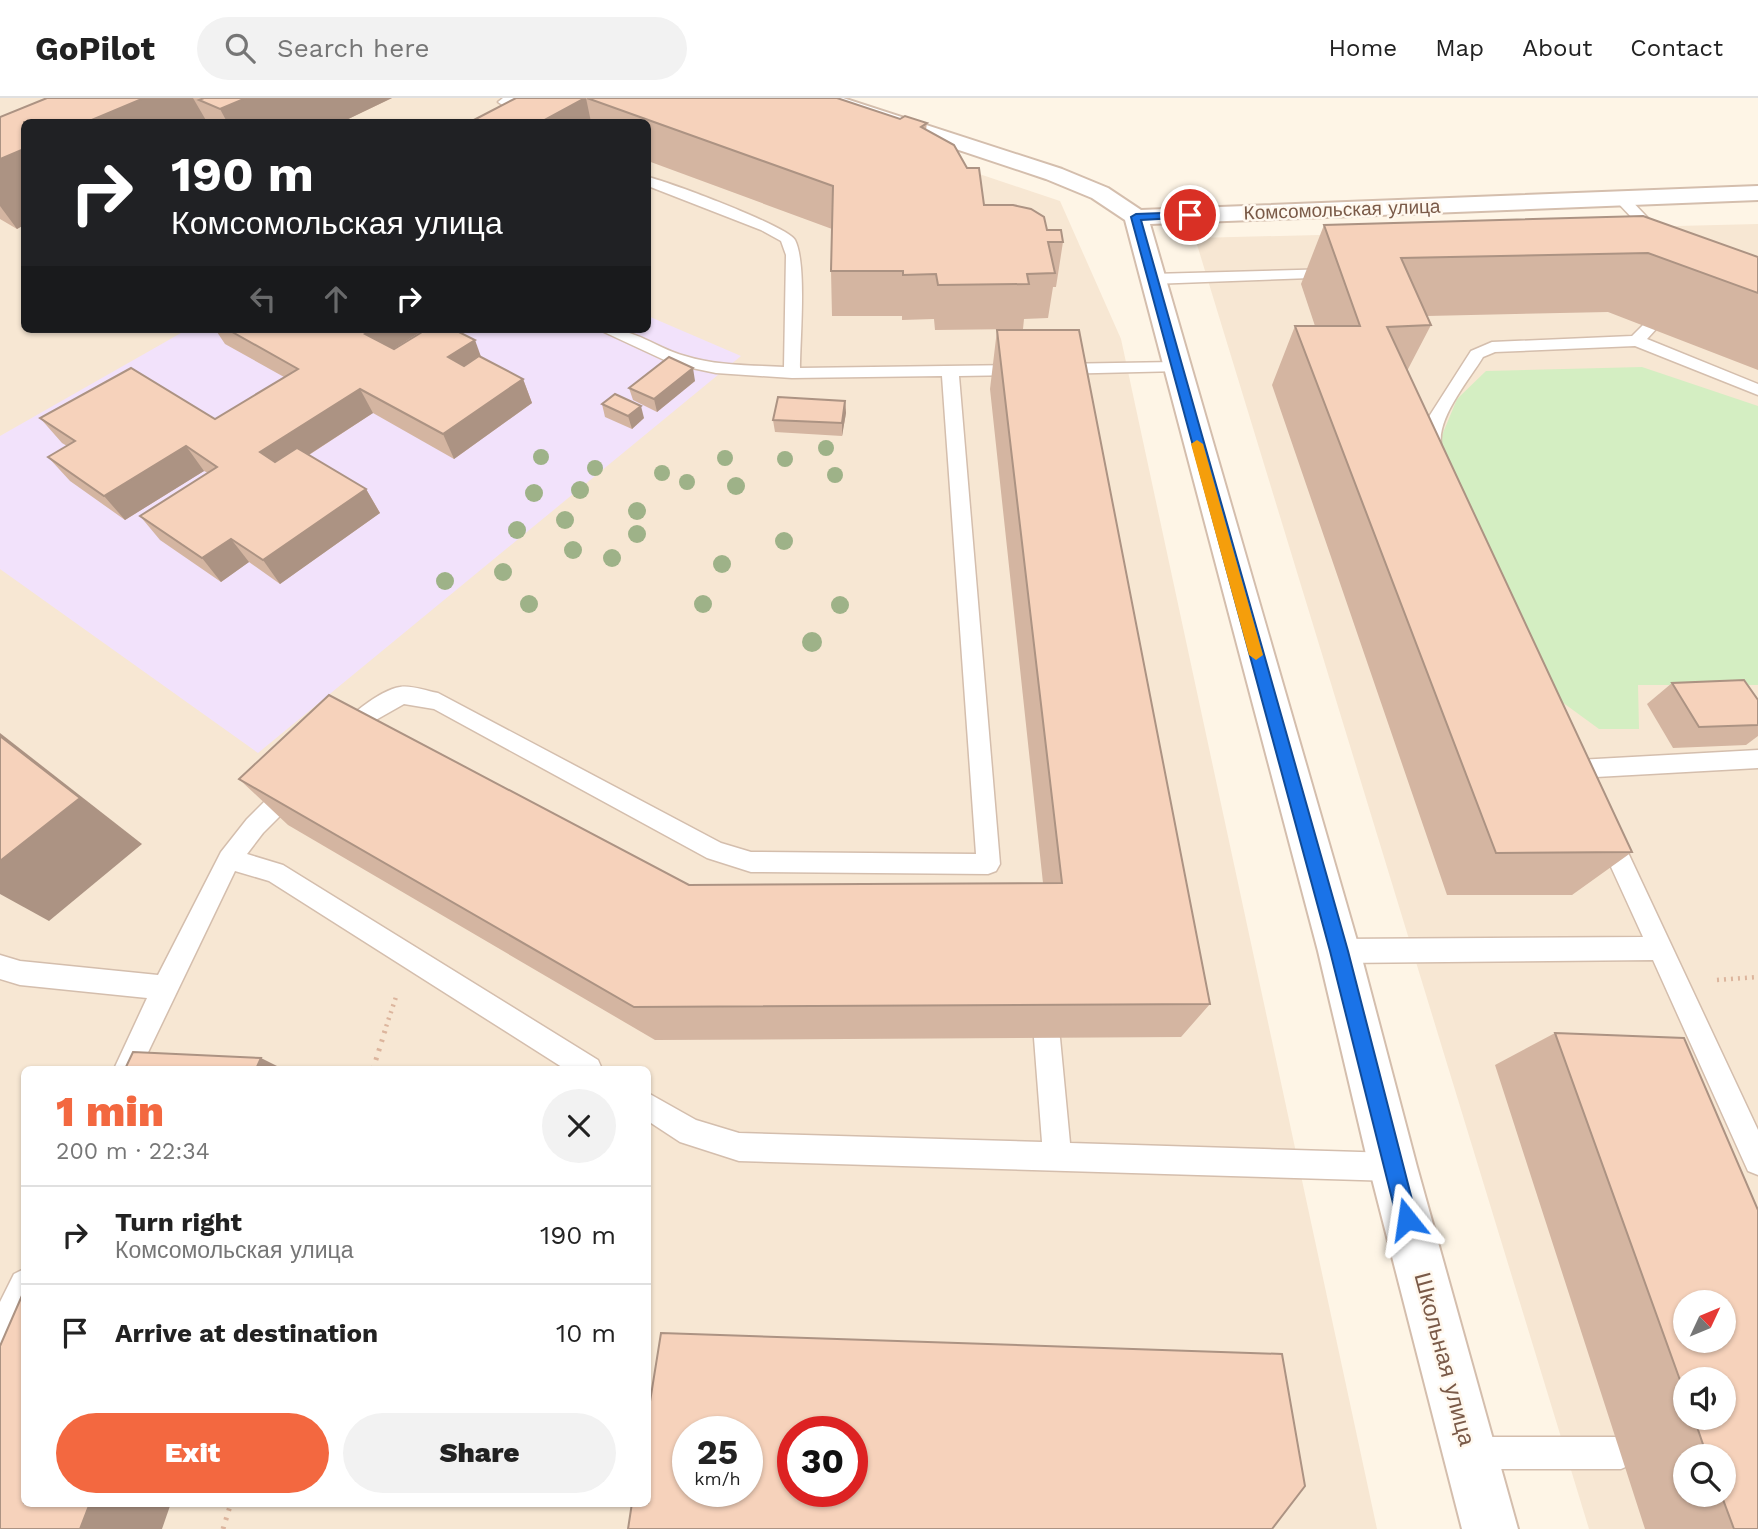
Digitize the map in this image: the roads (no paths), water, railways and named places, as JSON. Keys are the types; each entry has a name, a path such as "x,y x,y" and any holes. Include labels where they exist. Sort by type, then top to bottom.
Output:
{"street":[{"path":"822,98 1054,174 1100,193 1136,217"},
{"name":"Комсомольская улица","path":"1136,217 1758,192"},
{"name":"Школьная улица","path":"1136,217 1175,367 1339,951 1393,1167 1490,1529"}],"lane":[{"path":"651,182 766,227 787,239 793,255 792,373"},
{"path":"1622,199 1667,247"},
{"path":"1152,279 1347,274"},
{"path":"619,333 679,360 716,368 792,373 1175,367"},
{"path":"1441,467 1430,442 1432,426 1477,355 1492,347 1643,334 1758,390"},
{"path":"950,371 988,864 1002,884"},
{"path":"329,752 366,715 401,695 438,701 715,851 727,855 751,862 988,864"},
{"path":"1589,793 1575,762 1758,759"},
{"path":"128,1066 229,859 255,826 310,771"},
{"path":"1600,817 1758,1161"},
{"path":"229,859 275,872 584,1066"},
{"path":"1339,951 1660,948"},
{"path":"0,967 20,973 165,988"},
{"path":"1047,1038 1057,1157"},
{"path":"651,1107 690,1132 739,1147 1393,1167"},
{"path":"0,1335 21,1290"},
{"path":"1470,1453 1620,1453"}]}
